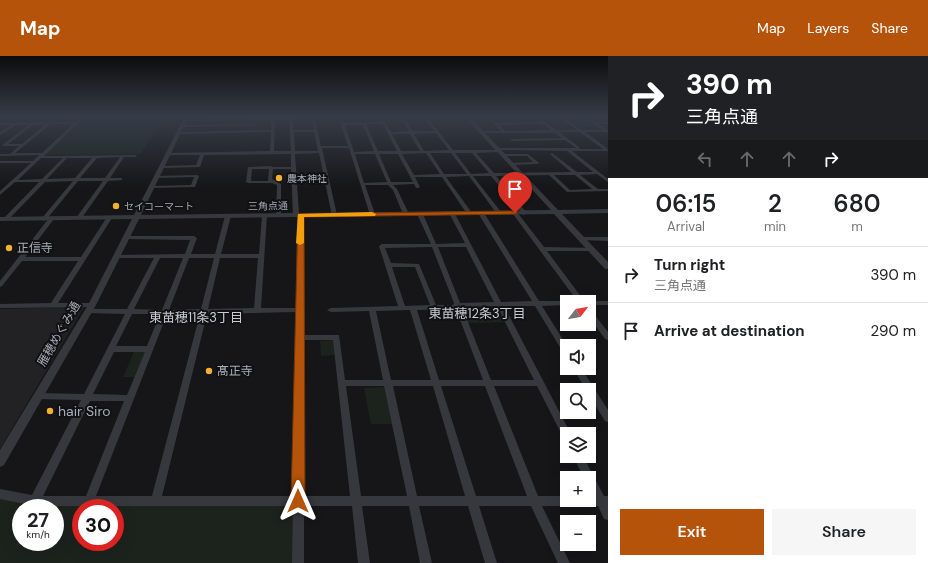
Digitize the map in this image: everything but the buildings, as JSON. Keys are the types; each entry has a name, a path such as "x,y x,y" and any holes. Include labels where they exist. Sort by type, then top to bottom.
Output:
{"street":[{"path":"11,140 4,145 23,145"},
{"path":"11,155 30,140"},
{"path":"0,194 59,140"},
{"name":"雁穂めぐみ通","path":"0,461 90,308 127,237 175,140"},
{"path":"272,140 272,153"},
{"path":"292,140 293,168 298,215 298,563"},
{"path":"317,140 334,215"},
{"path":"347,140 372,214"},
{"path":"371,140 390,184 395,189 406,214"},
{"path":"362,184 417,185 393,140"},
{"path":"417,140 469,213"},
{"path":"442,140 499,213"},
{"path":"488,140 607,264"},
{"path":"512,140 530,140"},
{"path":"512,140 522,149"},
{"path":"566,140 578,148"},
{"path":"593,140 608,150"},
{"path":"168,154 272,153 350,147"},
{"path":"499,152 522,149 578,148 608,150"},
{"path":"567,149 608,181"},
{"path":"352,153 451,151 499,152 528,155 537,163 511,164"},
{"path":"473,151 524,213"},
{"path":"162,166 198,166 203,153"},
{"path":"573,153 552,154 596,190"},
{"path":"0,155 66,157 135,156"},
{"path":"0,285 76,180 96,156"},
{"path":"79,218 123,156"},
{"path":"2,220 66,157"},
{"path":"0,162 34,162"},
{"path":"270,180 270,182 248,182 250,168 293,168"},
{"path":"270,180 271,168"},
{"path":"412,176 598,173"},
{"path":"550,174 569,191 608,190"},
{"path":"151,187 193,186 196,176 157,176"},
{"path":"14,181 120,179"},
{"path":"270,180 279,184 279,215"},
{"name":"三角点通","path":"2,220 608,211"},
{"path":"452,213 562,427"},
{"path":"481,213 560,341"},
{"path":"515,213 577,295"},
{"path":"420,214 434,245 535,502 564,563"},
{"path":"156,500 228,216"},
{"path":"257,310 265,216"},
{"path":"53,305 109,218"},
{"path":"90,499 194,238 127,237"},
{"path":"583,239 608,239"},
{"path":"402,308 382,246 469,245"},
{"path":"542,249 592,250"},
{"path":"117,256 261,256"},
{"path":"35,499 157,257"},
{"path":"20,259 83,259"},
{"path":"388,265 417,265 434,308"},
{"path":"331,310 560,303"},
{"path":"596,303 608,303"},
{"path":"0,306 53,305 129,312 299,310"},
{"path":"413,308 491,563"},
{"path":"372,309 426,563"},
{"path":"596,321 608,337"},
{"path":"299,338 336,337 364,563"},
{"path":"111,349 150,349"},
{"path":"581,375 608,418"},
{"path":"342,384 540,383"},
{"path":"38,396 130,398"},
{"path":"596,489 604,501 608,515"},
{"path":"0,494 29,499"},
{"path":"124,500 604,501"}],"shaded area":[{"path":"62,140 150,140 140,154 45,155"},
{"path":"84,307 0,449 0,309"},
{"path":"462,308 497,308 505,322 468,323"},
{"path":"334,340 335,355 321,356 320,341"},
{"path":"134,352 147,352 136,377 123,377"},
{"path":"384,387 392,424 371,424 364,388"},
{"path":"0,495 117,499 72,499 72,551 124,551 124,499 293,505 293,563 0,563"}],"slow traffic":[{"path":"300,243 300,215 372,214"}],"place":[{"name":"農本神社","path":"279,178"},
{"name":"セイコーマート","path":"116,206"},
{"name":"正信寺","path":"9,248"},
{"name":"髙正寺","path":"209,371"},
{"name":"hair Siro","path":"50,411"}],"district":[{"name":"東苗穂12条3丁目","path":"477,313"},
{"name":"東苗穂11条3丁目","path":"196,317"}],"route":[{"path":"298,501 300,215 515,213"}]}
